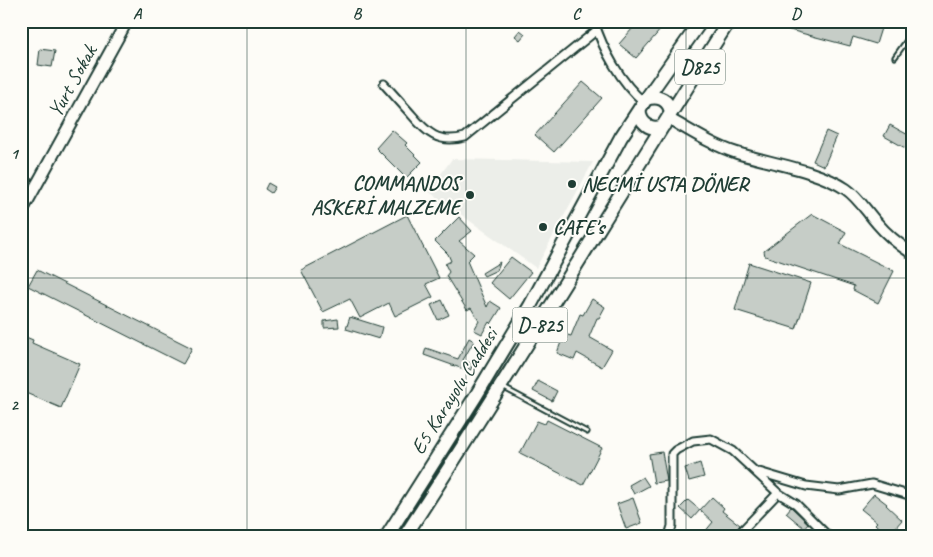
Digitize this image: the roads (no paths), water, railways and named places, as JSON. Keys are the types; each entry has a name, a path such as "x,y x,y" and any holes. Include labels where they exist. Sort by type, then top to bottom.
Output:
{"highway":[{"name":"E5 Karayolu Caddesi","path":"387,536 530,306 621,137 701,21"},
{"name":"E5 Karayolu Caddesi","path":"405,536 501,387 729,21"},
{"path":"655,97 664,100 670,108 667,118 655,128 646,125 640,117 643,103 655,97"}],"street":[{"name":"Yurt Sokak","path":"21,213 127,21"},
{"path":"594,21 614,64 633,94 643,103"},
{"path":"384,84 426,132 443,139 460,139 465,137 597,30"},
{"path":"667,118 734,152 790,167 829,180 846,189 889,236 912,253"},
{"path":"669,536 672,526 672,454 693,441 710,439 733,451 778,493 796,504 828,536"},
{"path":"756,472 806,486 839,490 872,484 912,496"},
{"path":"737,536 778,493"}],"lane":[{"path":"895,57 912,33"},
{"path":"501,387 587,432"}],"place":[{"name":"NECMİ USTA DÖNER","path":"572,184"},
{"name":"COMMANDOS ASKERİ MALZEME","path":"470,195"},
{"name":"CAFE's","path":"543,227"}]}
